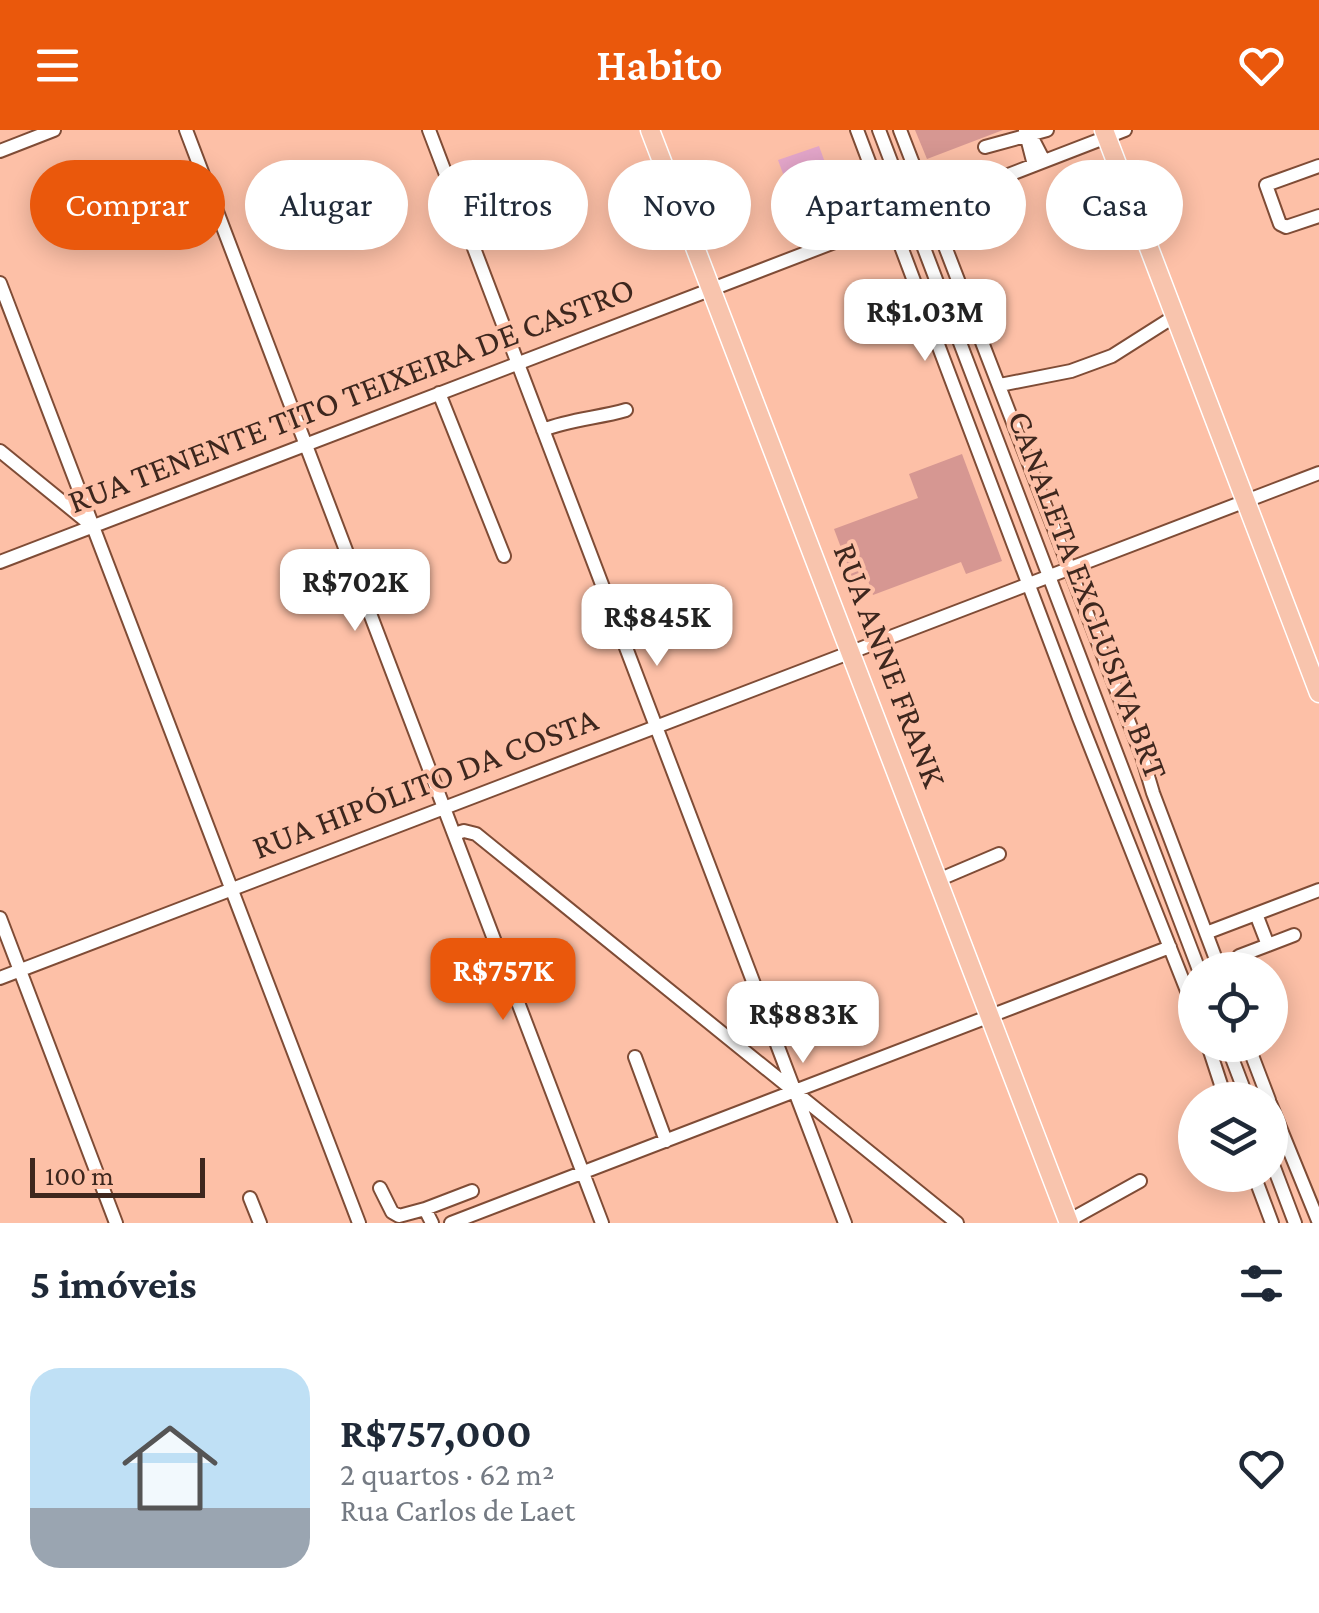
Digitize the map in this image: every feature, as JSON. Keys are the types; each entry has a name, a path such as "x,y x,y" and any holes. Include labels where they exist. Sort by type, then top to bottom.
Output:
{"main road":[{"name":"RUA ANNE FRANK","path":"650,130 1068,1222"},
{"path":"1105,134 1319,693"}],"street":[{"path":"0,151 54,130"},
{"path":"186,130 602,1223"},
{"path":"429,130 845,1223"},
{"path":"858,130 869,160"},
{"name":"CANALETA EXCLUSIVA BRT","path":"879,130 1192,952"},
{"path":"900,130 911,160"},
{"path":"984,147 1027,132 1048,130"},
{"path":"1026,168 1105,134 1125,130"},
{"path":"1027,132 1039,163"},
{"path":"1319,166 1266,185 1280,224 1286,226 1319,216"},
{"name":"RUA TENENTE TITO TEIXEIRA DE CASTRO","path":"0,562 813,250"},
{"path":"903,250 1178,968"},
{"path":"946,250 1213,952"},
{"path":"0,283 360,1223"},
{"path":"1000,384 1071,372 1112,356 1175,316"},
{"path":"439,393 504,556"},
{"path":"543,430 559,423 626,410"},
{"path":"0,451 93,526"},
{"name":"RUA HIPÓLITO DA COSTA","path":"0,978 1319,473"},
{"path":"454,834 476,834 957,1223"},
{"path":"938,880 1000,854"},
{"path":"1206,933 1319,890"},
{"path":"1256,914 1268,945"},
{"path":"0,918 116,1223"},
{"path":"1249,952 1294,935"},
{"path":"451,1223 1170,947"},
{"path":"635,1057 666,1140"},
{"path":"1288,1146 1319,1223"},
{"path":"1068,1222 1140,1181"},
{"path":"380,1188 392,1212 399,1216 428,1216 472,1191"},
{"path":"1260,1192 1272,1223"},
{"path":"1283,1192 1295,1223"},
{"path":"250,1198 260,1223"}],"shaded area":[{"path":"819,146 824,160 778,160"}],"building":[{"path":"915,130 1003,130 927,159"},
{"path":"962,454 1002,561 966,574 961,562 873,595 865,572 852,577 834,529 918,498 909,474"}]}
